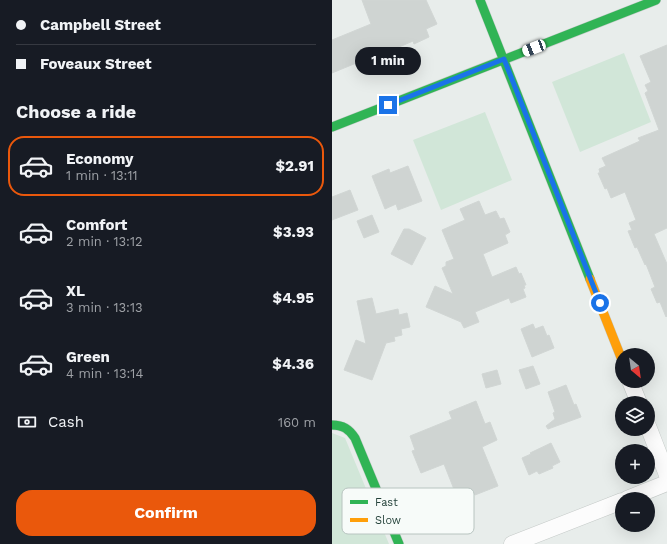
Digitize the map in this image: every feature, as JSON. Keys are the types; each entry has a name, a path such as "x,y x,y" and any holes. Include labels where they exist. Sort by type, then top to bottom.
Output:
{"street":[{"path":"480,0 617,348"},
{"path":"332,126 656,0"},
{"path":"332,426 342,425 350,430 355,438 376,488"},
{"path":"652,436 667,475"},
{"path":"644,492 667,483"},
{"path":"512,544 615,504"},
{"path":"395,534 399,544"}],"green space":[{"path":"624,53 651,122 580,152 552,82"},
{"path":"485,112 512,180 441,210 413,140"},
{"path":"332,433 345,438 366,488 342,488 342,534 385,534 389,544 332,544"}],"building":[{"path":"362,0 426,0 437,24 426,29 429,37 414,44 413,41 332,73 332,40 371,24"},
{"path":"667,45 667,228 654,234 667,264 666,317 660,302 657,303 651,289 655,287 646,264 645,265 637,247 635,248 628,231 632,230 629,223 636,220 625,192 611,198 598,173 600,173 599,169 606,166 602,158 640,141 638,138 659,130 645,93 648,91 645,85 651,82 640,56"},
{"path":"408,166 422,201 398,210 396,204 385,209 372,176 389,169 390,173"},
{"path":"350,190 358,210 332,220 332,197"},
{"path":"479,201 485,215 496,211 500,219 504,218 510,232 505,235 508,243 483,254 492,277 516,267 519,274 521,273 526,285 524,285 525,288 523,289 526,297 511,303 509,298 475,312 479,322 464,328 461,322 426,307 435,286 453,294 442,268 446,266 446,262 454,259 442,230 465,220 460,209"},
{"path":"372,215 379,232 364,238 357,221"},
{"path":"404,229 409,229 426,238 412,265 391,254"},
{"path":"372,298 376,314 398,309 399,315 407,313 410,327 401,329 402,335 394,337 395,341 386,343 372,380 344,370 356,340 366,344 357,301"},
{"path":"533,324 535,329 543,326 547,336 549,335 554,348 532,357 521,329"},
{"path":"533,366 540,384 526,389 519,370"},
{"path":"497,370 501,384 486,388 482,374"},
{"path":"566,385 574,405 576,404 581,417 548,429 546,426 555,419 553,413 555,412 548,392"},
{"path":"476,401 485,424 490,422 497,440 482,447 498,486 475,495 474,488 453,488 444,464 421,473 412,451 415,450 410,436 452,419 449,412"},
{"path":"551,443 560,462 552,466 553,468 539,474 537,471 529,475 522,458"}],"traffic: fast":[{"path":"480,0 590,279"},
{"path":"332,127 656,0"},
{"path":"332,425 345,428 355,438 376,488"},
{"path":"395,534 399,544"}],"traffic: slow":[{"path":"590,279 617,348"}],"route":[{"path":"388,105 504,59 600,303"}]}
